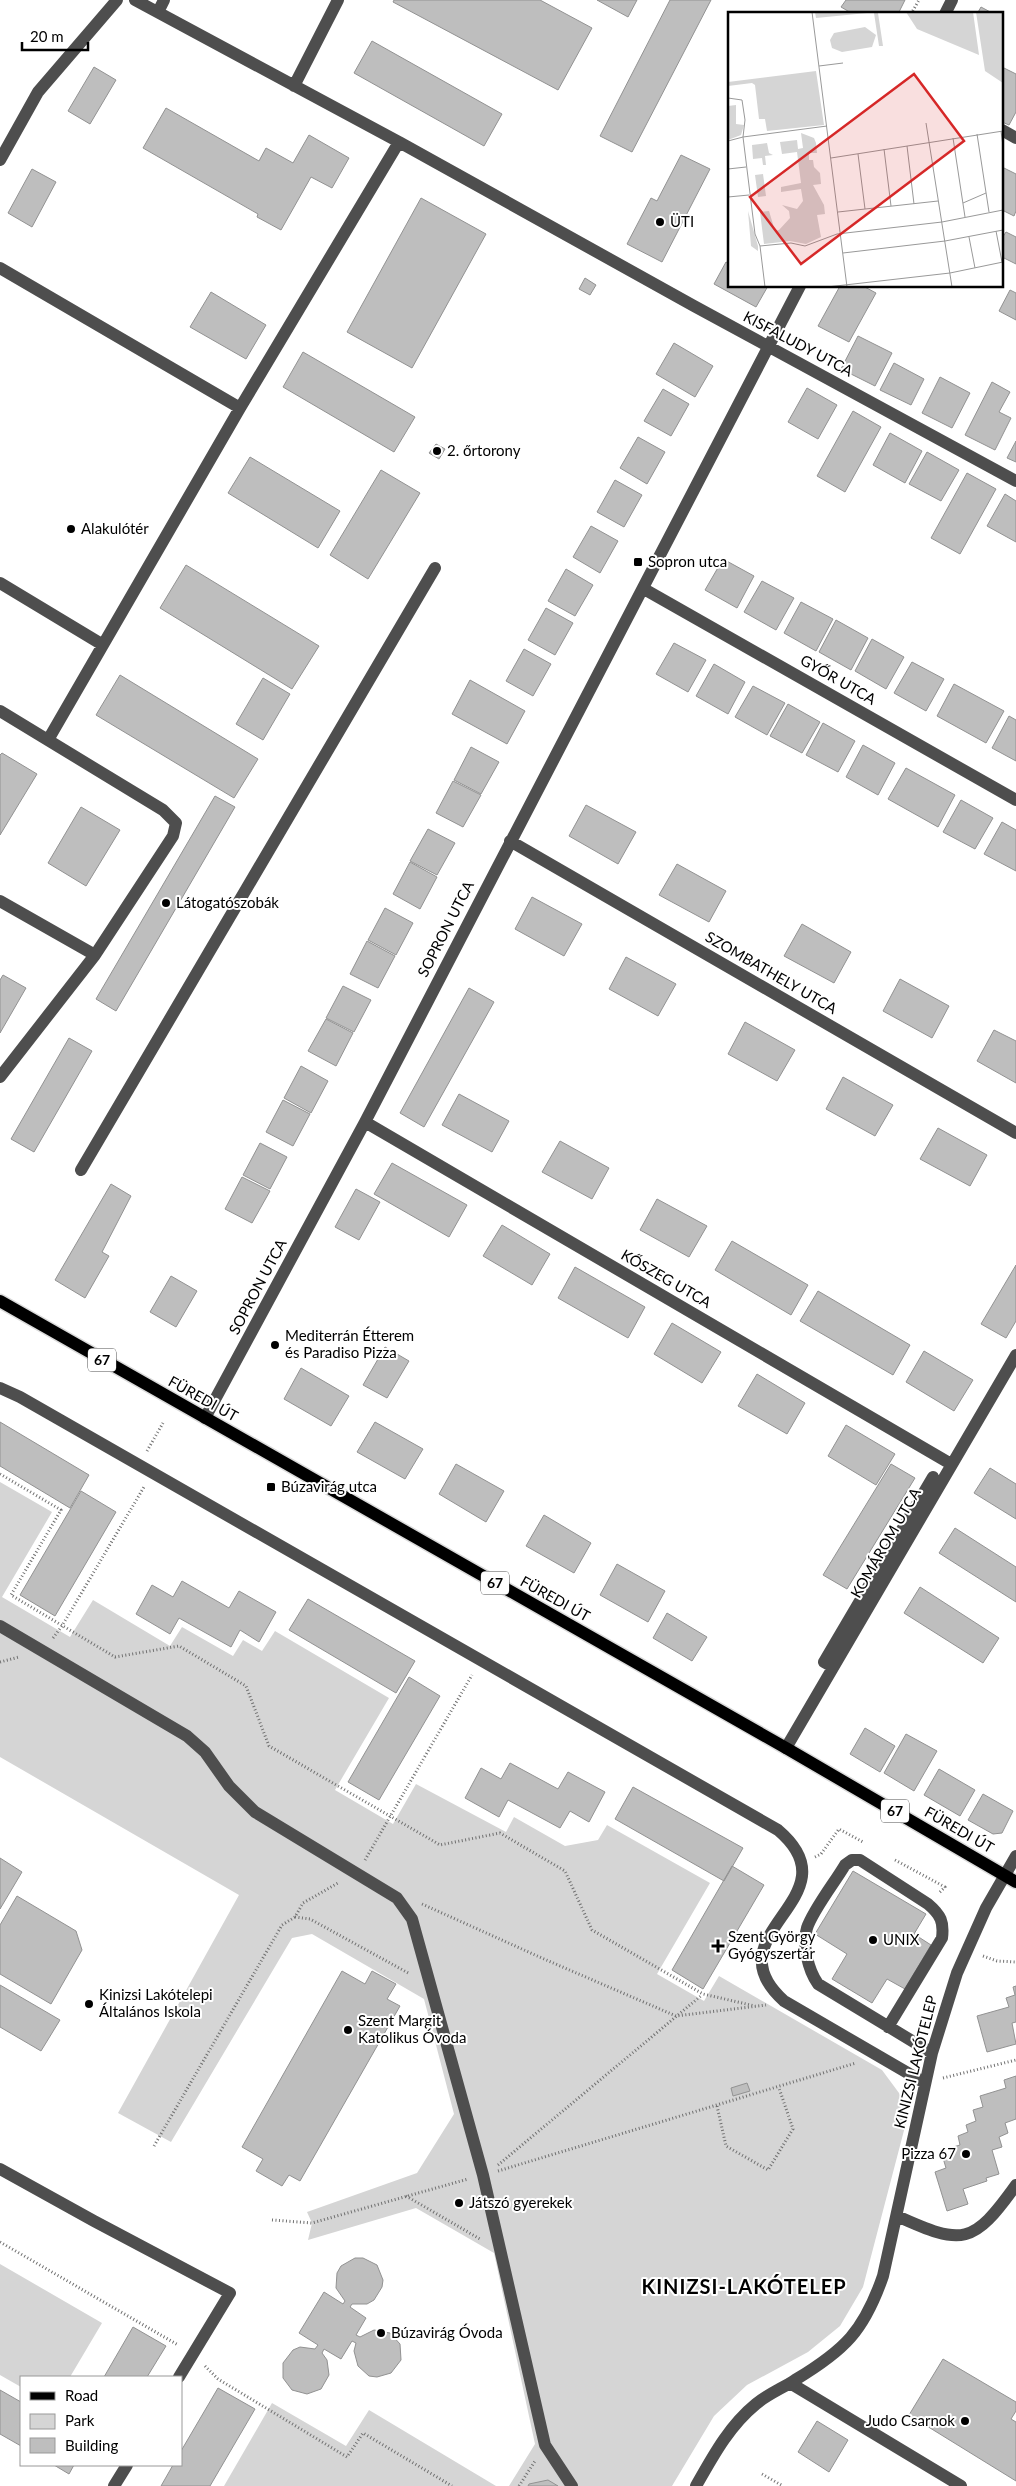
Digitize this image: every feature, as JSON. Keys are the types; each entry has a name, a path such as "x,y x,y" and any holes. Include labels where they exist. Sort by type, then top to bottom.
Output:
{"main road":[{"name":"FÜREDI ÚT","path":"0,1301 786,1748 1010,1879"}],"street":[{"path":"0,160 38,92 117,0"},
{"name":"KISFALUDY UTCA","path":"135,0 566,233 769,347 1016,481"},
{"path":"158,12 164,0"},
{"path":"294,86 338,0"},
{"path":"946,12 952,0"},
{"path":"1004,131 1016,138"},
{"path":"48,740 240,408 399,142"},
{"path":"0,268 240,408"},
{"name":"SOPRON UTCA","path":"205,1418 365,1122 799,288"},
{"path":"81,1170 435,568"},
{"path":"0,583 103,645"},
{"name":"GYŐR UTCA","path":"644,589 1016,800"},
{"path":"0,711 163,810 176,823 173,836 95,955 0,1077"},
{"name":"SZOMBATHELY UTCA","path":"510,841 1016,1133"},
{"path":"0,901 95,955"},
{"name":"KŐSZEG UTCA","path":"365,1122 951,1464"},
{"name":"KOMÁROM UTCA","path":"786,1748 833,1667 844,1638 927,1496 951,1464 1016,1355"},
{"path":"0,1388 20,1397 778,1830 790,1840 803,1863 802,1877 796,1894 768,1938 761,1956 762,1975 771,1989 784,2001 925,2082"},
{"path":"927,1496 932,1477"},
{"path":"0,1626 187,1736 205,1752 229,1786 255,1812 397,1898 412,1919 486,2174 501,2252 545,2445 572,2486"},
{"name":"KINIZSI LAKÓTELEP","path":"696,2486 719,2447 737,2422 757,2403 829,2360 854,2335 873,2305 883,2276 932,2053 966,1949 1010,1879 1016,1856"},
{"path":"888,2027 942,1938 944,1925 939,1913 928,1904 860,1860 852,1860 845,1864 807,1926 805,1939 811,1974 818,1984 888,2027 932,2053"},
{"path":"0,2169 230,2293 180,2376"},
{"path":"897,2216 934,2232 949,2236 963,2235 978,2228 993,2217 1016,2185"},
{"path":"790,2383 961,2486"},
{"path":"114,2486 126,2466"}],"path":[{"path":"912,12 919,0"},
{"path":"139,1465 163,1423"},
{"path":"42,1652 62,1626 127,1513 153,1473"},
{"path":"0,1474 61,1510 11,1595 115,1656 179,1646 246,1686 269,1746 440,1846 500,1833 565,1871 592,1930 703,1994 755,2006"},
{"path":"295,1918 303,1903 356,1874 481,1659"},
{"path":"821,1854 839,1829 855,1838"},
{"path":"397,1898 428,1905 544,1960 676,2016 784,2001"},
{"path":"154,2146 282,1925 295,1918 310,1919 431,1986"},
{"path":"966,1949 997,1961 1016,1962"},
{"path":"486,2174 703,1994"},
{"path":"272,2220 312,2223 486,2174 881,2056"},
{"path":"925,2082 1016,2060"},
{"path":"717,2106 726,2146 768,2170 792,2129 779,2088"},
{"path":"405,2196 501,2252"},
{"path":"0,2242 193,2354 218,2379 347,2457 363,2433 452,2486"},
{"path":"519,2486 545,2445"},
{"path":"762,2474 783,2486"}],"green space":[{"path":"0,1482 52,1512 2,1597 70,1637 93,1600 170,1646 182,1627 233,1656 243,1640 262,1651 275,1631 389,1698 335,1790 393,1824 416,1784 506,1832 514,1817 565,1846 598,1840 607,1825 710,1883 657,1974 704,2001 719,1976 882,2070 899,2093 907,2119 863,2287 840,2326 808,2352 747,2385 714,2416 672,2486 509,2486 535,2444 494,2253 416,2208 308,2240 312,2223 307,2212 417,2173 454,2114 424,1999 312,1934 292,1938 171,2142 118,2113 239,1895 0,1757"},
{"path":"0,2264 102,2323 71,2376 20,2376 20,2386 0,2375"},
{"path":"272,2403 346,2446 369,2410 496,2486 224,2486"}],"building":[{"path":"394,0 540,0 592,28 558,90 393,2"},
{"path":"597,0 637,0 628,17"},
{"path":"670,0 711,0 632,152 600,136"},
{"path":"846,0 905,0 899,12 850,12 841,7"},
{"path":"981,7 990,12 978,12"},
{"path":"372,41 502,114 484,146 354,73"},
{"path":"94,67 116,80 90,124 68,111"},
{"path":"1004,68 1016,74 1016,112 1009,125 1004,123"},
{"path":"166,108 259,161 266,148 293,163 309,135 349,158 332,188 311,177 281,230 257,217 258,214 143,148"},
{"name":"ÜTI","path":"681,155 710,169 662,262 627,244 651,198 657,201"},
{"path":"1004,168 1016,174 1016,211 1014,216 1004,211"},
{"path":"32,169 56,182 32,227 8,213"},
{"path":"421,198 486,234 412,368 347,332"},
{"path":"1006,232 1016,237 1016,264 1004,258 1004,235"},
{"path":"726,262 728,263 728,288 767,288 756,307 714,284"},
{"path":"585,278 596,285 590,295 579,289"},
{"path":"839,288 867,288 876,293 849,342 818,326"},
{"path":"1010,290 1016,293 1016,320 999,311"},
{"path":"211,292 266,325 246,359 190,327"},
{"path":"858,336 892,353 875,386 841,369"},
{"path":"674,343 713,366 695,397 656,374"},
{"path":"303,352 415,417 394,452 283,387"},
{"path":"894,363 924,379 911,405 880,390"},
{"path":"940,377 970,393 952,428 922,413"},
{"path":"992,382 1010,392 999,412 1011,418 995,450 965,435"},
{"path":"807,388 837,405 818,439 788,422"},
{"path":"663,389 689,404 671,436 644,421"},
{"path":"853,411 881,427 845,492 817,476"},
{"path":"890,433 922,451 905,483 873,465"},
{"path":"638,437 665,452 647,484 620,468"},
{"path":"1016,441 1016,462 1007,458"},
{"name":"2. őrtorony","path":"436,444 445,449 439,459 429,453"},
{"path":"927,452 959,470 941,501 909,484"},
{"path":"250,457 340,511 318,548 228,493"},
{"path":"381,470 420,493 368,579 330,555"},
{"path":"967,473 996,489 960,554 931,538"},
{"path":"615,480 642,495 624,527 597,512"},
{"path":"1005,494 1016,501 1016,542 987,526"},
{"path":"591,526 618,541 600,573 573,557"},
{"path":"723,559 754,576 737,608 705,590"},
{"path":"186,565 319,646 292,689 160,608"},
{"path":"566,569 593,585 575,616 548,601"},
{"path":"762,581 794,598 776,630 744,612"},
{"path":"801,602 833,619 816,651 784,633"},
{"path":"546,608 573,623 555,655 528,640"},
{"path":"836,620 868,638 851,670 819,652"},
{"path":"872,639 904,657 886,689 855,671"},
{"path":"674,643 706,660 688,692 656,674"},
{"path":"524,649 551,664 533,696 506,681"},
{"path":"912,662 944,679 926,711 894,693"},
{"path":"714,664 745,682 728,714 696,696"},
{"path":"120,675 258,759 234,798 96,715"},
{"path":"263,678 290,694 263,740 236,724"},
{"path":"470,680 525,711 507,744 452,714"},
{"path":"954,684 1004,711 986,743 937,716"},
{"path":"753,686 785,703 767,735 735,717"},
{"path":"788,704 820,722 802,753 770,736"},
{"path":"1009,716 1016,720 1016,761 992,748"},
{"path":"823,723 855,741 838,772 806,755"},
{"path":"863,745 895,763 878,795 846,777"},
{"path":"471,747 499,762 481,794 454,780"},
{"path":"2,753 37,774 0,835 0,755"},
{"path":"906,768 955,795 938,827 888,799"},
{"path":"453,781 481,795 463,827 436,813"},
{"name":"Látogatószobák","path":"215,796 235,807 116,1011 96,999"},
{"path":"961,800 993,818 975,849 943,832"},
{"path":"586,805 636,832 618,864 569,836"},
{"path":"81,807 120,830 86,886 48,863"},
{"path":"1002,822 1016,830 1016,871 984,854"},
{"path":"428,829 455,843 437,875 410,861"},
{"path":"410,862 437,877 420,909 393,894"},
{"path":"677,864 726,891 709,922 659,895"},
{"path":"532,897 582,924 564,956 515,929"},
{"path":"385,908 413,923 396,955 368,940"},
{"path":"802,924 851,952 834,983 784,956"},
{"path":"367,941 395,956 378,988 350,974"},
{"path":"626,957 676,984 658,1016 609,989"},
{"path":"3,975 26,988 0,1033 0,980"},
{"path":"900,979 949,1006 932,1038 883,1011"},
{"path":"343,986 371,1000 354,1032 326,1018"},
{"path":"469,988 494,1002 424,1127 400,1113"},
{"path":"326,1019 353,1033 336,1066 308,1051"},
{"path":"745,1022 795,1050 777,1081 728,1054"},
{"path":"994,1030 1016,1041 1016,1083 977,1061"},
{"path":"69,1038 92,1051 34,1152 11,1139"},
{"path":"301,1066 328,1081 311,1113 284,1098"},
{"path":"843,1077 893,1105 875,1136 826,1109"},
{"path":"459,1094 509,1121 492,1152 442,1125"},
{"path":"283,1100 310,1114 293,1146 266,1132"},
{"path":"938,1128 987,1155 970,1186 920,1159"},
{"path":"560,1141 609,1168 592,1199 542,1172"},
{"path":"260,1143 287,1157 270,1189 243,1175"},
{"path":"392,1163 467,1205 449,1237 374,1194"},
{"path":"242,1177 270,1191 252,1223 225,1209"},
{"path":"111,1184 131,1196 102,1252 109,1256 85,1298 55,1280"},
{"path":"356,1189 380,1202 359,1240 335,1227"},
{"path":"657,1199 707,1226 689,1257 640,1230"},
{"path":"502,1225 550,1254 532,1285 483,1256"},
{"path":"732,1241 808,1285 791,1315 715,1270"},
{"path":"1016,1265 1016,1321 1006,1338 981,1324"},
{"path":"575,1267 645,1307 628,1338 558,1298"},
{"path":"171,1276 197,1291 176,1327 150,1312"},
{"path":"818,1291 910,1345 893,1375 800,1321"},
{"path":"672,1323 721,1352 702,1383 654,1354"},
{"path":"385,1347 409,1361 387,1398 363,1385"},
{"path":"924,1351 973,1380 954,1411 906,1382"},
{"path":"301,1368 349,1396 331,1426 284,1399"},
{"path":"757,1374 805,1403 787,1434 738,1406"},
{"path":"0,1422 89,1475 70,1508 0,1466"},
{"path":"375,1422 423,1449 405,1479 357,1452"},
{"path":"846,1425 895,1454 876,1485 828,1456"},
{"path":"456,1464 504,1491 486,1522 439,1494"},
{"path":"891,1464 915,1478 847,1589 823,1575"},
{"path":"990,1468 1016,1484 1016,1519 974,1493"},
{"path":"81,1491 116,1512 55,1616 20,1595"},
{"path":"544,1515 591,1543 574,1573 526,1546"},
{"path":"955,1528 1016,1567 1016,1602 939,1553"},
{"path":"617,1564 665,1591 648,1622 600,1595"},
{"path":"182,1581 229,1608 239,1591 276,1612 259,1642 240,1630 231,1647 179,1618 170,1634 136,1614 152,1585 173,1597"},
{"path":"920,1587 999,1638 983,1663 904,1613"},
{"path":"308,1599 415,1661 396,1693 289,1630"},
{"path":"667,1613 707,1637 692,1661 653,1638"},
{"path":"409,1677 440,1696 379,1800 348,1782"},
{"path":"865,1728 895,1746 880,1772 850,1754"},
{"path":"906,1734 937,1751 914,1791 884,1773"},
{"path":"510,1763 558,1789 568,1772 605,1792 589,1822 570,1811 560,1828 508,1800 499,1817 465,1798 481,1768 501,1779"},
{"path":"939,1769 975,1790 960,1816 924,1795"},
{"path":"633,1787 743,1848 724,1881 615,1819"},
{"path":"983,1794 1013,1811 1002,1833 993,1834 968,1820"},
{"path":"0,1858 22,1872 0,1909"},
{"path":"732,1866 764,1885 703,1989 672,1970"},
{"name":"UNIX","path":"853,1871 926,1914 914,1934 931,1945 905,1989 887,1979 872,2003 832,1979 847,1954 815,1934"},
{"path":"17,1896 76,1931 82,1950 51,2004 0,1974 0,1925"},
{"path":"342,1971 365,1984 372,1971 396,1984 387,1999 400,2006 300,2181 289,2175 282,2186 256,2171 263,2159 242,2147"},
{"path":"0,1985 60,2020 41,2051 0,2027"},
{"path":"1016,1986 1016,2022 1012,2023 1016,2044 987,2052 977,2016 1009,2007 1006,1998 1015,1995 1013,1987"},
{"path":"1016,2076 1016,2119 1005,2123 1008,2133 999,2137 1002,2147 992,2150 999,2174 986,2178 987,2181 963,2189 968,2204 947,2211 935,2172 946,2168 943,2158 952,2155 950,2148 960,2145 958,2136 968,2132 966,2125 976,2121 973,2110 983,2107 980,2096 1006,2088 1004,2080"},
{"path":"747,2083 750,2091 733,2096 731,2088"},
{"path":"355,2258 363,2258 377,2265 383,2280 382,2287 374,2300 367,2304 352,2304 350,2307 366,2318 356,2335 360,2337 374,2330 390,2333 400,2344 401,2360 391,2373 377,2377 369,2376 358,2366 354,2351 356,2343 352,2341 341,2359 324,2349 322,2353 327,2360 329,2375 321,2389 307,2394 292,2390 283,2378 283,2363 293,2350 300,2347 315,2349 318,2345 299,2333 324,2292 343,2304 345,2301 336,2288 337,2273 341,2266"},
{"path":"133,2327 166,2346 148,2376 105,2376"},
{"name":"Judo Csarnok","path":"943,2359 1016,2402 1016,2411 1011,2419 1016,2422 1016,2481 909,2415"},
{"path":"218,2388 255,2409 210,2486 161,2486 172,2466 182,2466 182,2449"},
{"path":"0,2390 20,2401 20,2445 0,2434"},
{"path":"817,2421 848,2440 829,2472 798,2452"},
{"path":"56,2466 73,2466 69,2474"},
{"path":"548,2480 558,2486 528,2486 529,2484"}],"place":[{"name":"ÜTI","path":"660,222"},
{"name":"2. őrtorony","path":"437,451"},
{"name":"Alakulótér","path":"71,529"},
{"name":"Sopron utca","path":"638,562"},
{"name":"Látogatószobák","path":"166,903"},
{"name":"Mediterrán Étterem és Paradiso Pizza","path":"275,1345"},
{"name":"Búzavirág utca","path":"271,1487"},
{"name":"UNIX","path":"873,1940"},
{"name":"Szent György Gyógyszertár","path":"718,1946"},
{"name":"Kinizsi Lakótelepi Általános Iskola","path":"89,2004"},
{"name":"Szent Margit Katolikus Óvoda","path":"348,2030"},
{"name":"Pizza 67","path":"966,2154"},
{"name":"Játszó gyerekek","path":"459,2203"},
{"name":"Búzavirág Óvoda","path":"381,2333"},
{"name":"Judo Csarnok","path":"965,2421"}],"district":[{"name":"KINIZSI-LAKÓTELEP","path":"744,2287"}]}
